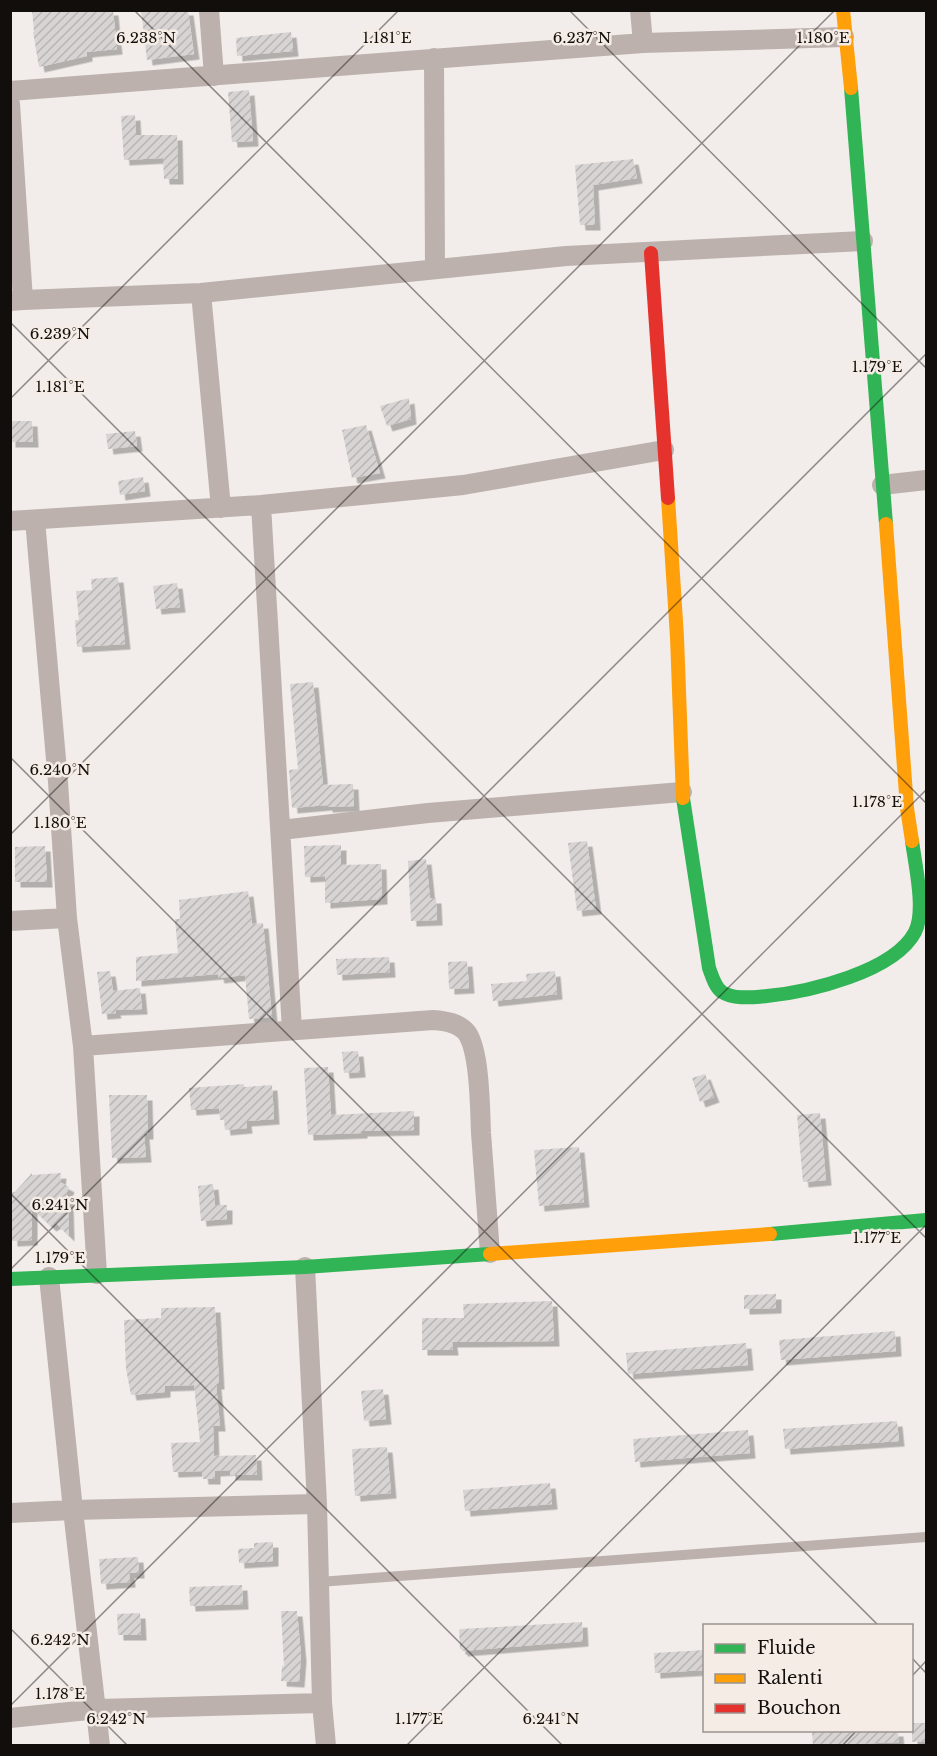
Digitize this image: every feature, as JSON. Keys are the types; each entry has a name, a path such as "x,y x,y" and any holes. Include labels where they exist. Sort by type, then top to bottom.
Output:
{"street":[{"path":"209,10 214,76"},
{"path":"640,10 644,43"},
{"path":"651,253 677,637 682,792 709,968 716,985 723,992 739,997 770,995 832,984 888,958 905,945 916,931 919,918 919,898 907,808 856,133 844,37 843,10"},
{"path":"10,90 644,43 844,37"},
{"path":"434,58 435,269"},
{"path":"10,104 17,301 201,293 566,256 863,241"},
{"path":"201,293 220,508"},
{"path":"10,521 261,505 463,485 664,450"},
{"path":"882,485 927,480"},
{"path":"261,505 292,1030"},
{"path":"35,520 58,782 67,918 83,1046 97,1274"},
{"path":"280,830 428,813 682,792"},
{"path":"10,921 67,918"},
{"path":"83,1046 434,1020 449,1022 466,1032 472,1042 478,1080 489,1253"},
{"path":"10,1279 305,1267 780,1233 927,1220"},
{"path":"305,1267 317,1504 322,1703 326,1746"},
{"path":"49,1277 73,1509 98,1709 100,1746"},
{"path":"10,1513 73,1509 317,1504"},
{"path":"10,1718 98,1709 322,1703"}],"lane":[{"path":"319,1582 927,1537"}],"building":[{"path":"32,10 113,10 117,49 87,52 87,56 39,67"},
{"path":"141,10 188,10 194,54 147,60"},
{"path":"291,32 293,51 237,56 236,38"},
{"path":"249,90 253,141 232,142 228,92"},
{"path":"135,115 136,135 177,135 178,179 164,179 163,158 124,160 121,116"},
{"path":"633,159 637,178 593,185 595,225 580,225 575,165"},
{"path":"409,398 411,419 387,426 380,406"},
{"path":"10,421 32,421 33,442 10,442"},
{"path":"366,425 380,473 352,478 342,430"},
{"path":"135,431 137,446 108,449 106,434"},
{"path":"143,477 145,491 120,495 118,481"},
{"path":"118,577 125,644 77,647 75,620 79,620 76,591 92,590 91,579"},
{"path":"177,583 180,607 156,609 153,586"},
{"path":"313,682 323,785 353,784 354,806 327,807 327,805 292,808 289,770 298,769 290,684"},
{"path":"587,841 596,909 577,911 568,843"},
{"path":"341,845 341,865 381,864 382,899 325,903 325,876 305,877 304,846"},
{"path":"45,846 47,882 15,882 15,847"},
{"path":"426,859 430,898 436,898 437,920 411,921 408,861"},
{"path":"248,891 252,924 263,923 272,1017 249,1019 245,975 219,978 218,974 136,981 136,957 178,953 175,919 180,919 179,900"},
{"path":"389,957 390,972 337,975 336,959"},
{"path":"467,961 469,988 449,989 448,962"},
{"path":"110,971 113,991 140,988 142,1009 115,1010 116,1013 102,1014 97,972"},
{"path":"555,971 557,994 493,1001 491,984 527,981 526,974"},
{"path":"358,1051 360,1072 344,1073 342,1052"},
{"path":"328,1067 331,1115 414,1111 414,1130 308,1135 304,1068"},
{"path":"705,1074 714,1097 700,1102 692,1078"},
{"path":"244,1084 244,1087 272,1085 274,1119 246,1121 247,1128 225,1130 224,1120 220,1120 219,1108 191,1110 189,1088"},
{"path":"109,1095 147,1095 148,1134 144,1134 146,1157 112,1158"},
{"path":"820,1113 826,1180 803,1182 797,1115"},
{"path":"579,1147 584,1202 539,1206 534,1150"},
{"path":"32,1173 32,1175 61,1173 60,1182 69,1187 66,1194 68,1196 69,1236 56,1223 51,1226 32,1208 32,1240 12,1241 10,1193 15,1192"},
{"path":"213,1184 215,1205 227,1205 227,1219 201,1221 198,1186"},
{"path":"776,1294 776,1308 744,1309 744,1295"},
{"path":"552,1301 554,1341 452,1342 453,1350 422,1350 422,1318 464,1318 463,1304"},
{"path":"215,1307 219,1384 216,1384 220,1426 213,1426 214,1456 256,1455 257,1475 230,1475 230,1470 215,1471 215,1479 203,1479 202,1471 173,1472 171,1443 200,1442 194,1385 165,1386 165,1392 131,1395 126,1369 124,1320 161,1318 161,1308"},
{"path":"895,1331 896,1351 781,1360 779,1340"},
{"path":"746,1343 748,1365 628,1374 626,1353"},
{"path":"383,1389 386,1419 364,1421 361,1391"},
{"path":"897,1421 899,1441 785,1449 783,1429"},
{"path":"748,1430 750,1453 635,1462 633,1439"},
{"path":"387,1447 391,1493 355,1496 352,1449"},
{"path":"550,1483 552,1504 465,1511 463,1490"},
{"path":"273,1542 273,1561 239,1563 238,1549 254,1548 254,1543"},
{"path":"138,1557 139,1573 129,1573 130,1582 101,1584 99,1559"},
{"path":"242,1585 243,1604 190,1606 189,1587"},
{"path":"281,1611 297,1611 301,1656 299,1682 281,1681 282,1666 284,1666"},
{"path":"140,1613 141,1635 118,1635 117,1614"},
{"path":"582,1622 583,1641 462,1651 460,1649 459,1630 461,1629"},
{"path":"703,1650 703,1670 655,1673 654,1653"},
{"path":"913,1723 925,1723 926,1741 912,1742"},
{"path":"812,1732 898,1732 899,1742 813,1746"}],"traffic: fast":[{"path":"851,88 886,524"},
{"path":"683,798 709,968 720,990 732,996 767,996 826,985 870,969 904,946 915,932 920,912 919,887 912,841"},
{"path":"770,1234 926,1220"},
{"path":"10,1279 305,1267 490,1254"}],"traffic: slow":[{"path":"843,10 851,88"},
{"path":"668,498 677,637 683,798"},
{"path":"886,524 907,808 912,841"},
{"path":"490,1254 770,1234"}],"traffic: jam":[{"path":"651,253 668,498"}]}
